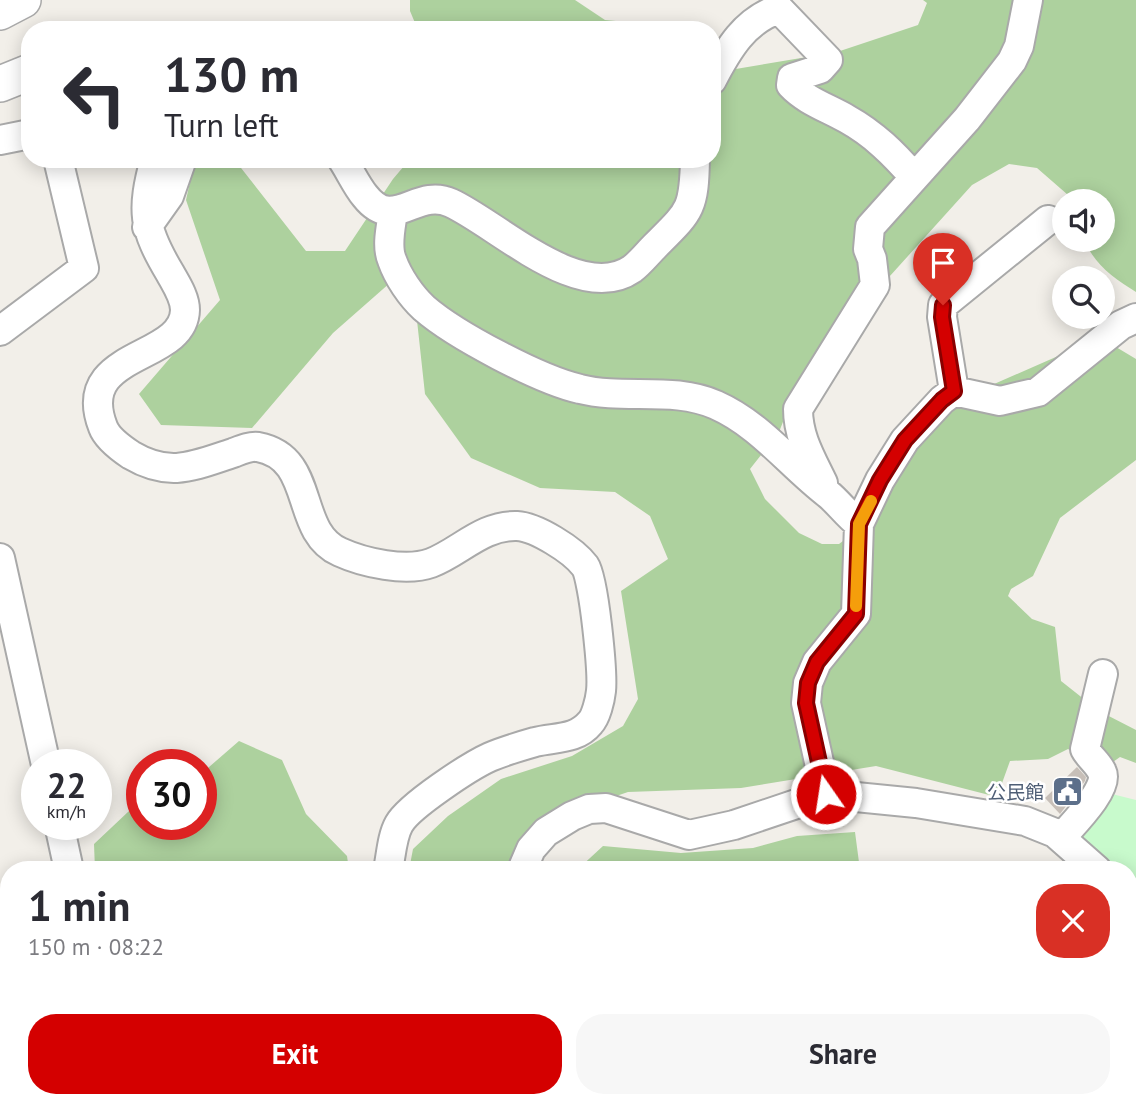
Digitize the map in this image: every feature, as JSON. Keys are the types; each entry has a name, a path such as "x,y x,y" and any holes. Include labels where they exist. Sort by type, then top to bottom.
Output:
{"street":[{"path":"0,12 23,0"},
{"path":"829,495 805,449 798,422 799,409 875,285 868,249 870,227 967,118 1012,61 1028,0"},
{"path":"721,65 742,32 765,13 779,9 828,60 820,69 792,78 791,85 799,94 850,120 873,137 890,150 914,177"},
{"path":"0,84 21,76"},
{"path":"0,141 21,136"},
{"path":"0,331 84,268 60,168"},
{"path":"152,168 148,183 147,226 151,243 185,304 184,323 169,339 122,363 103,384 99,406 104,430 123,450 152,467 182,469 253,446 274,451 293,467 316,529 337,551 401,568 431,563 473,538 516,526 536,530 559,544 584,566 594,587 601,693 592,722 570,737 537,742 490,757 420,803 399,824 390,861"},
{"path":"147,226 169,196 179,168"},
{"path":"347,168 365,197 382,210 393,212 428,198 440,198 475,214 540,259 589,279 631,270 680,222 694,198 695,168"},
{"path":"393,212 389,252 392,260 405,284 424,307 450,325 514,363 579,389 681,396 715,404 759,431 816,487 829,495 859,524"},
{"path":"954,391 942,317 943,305 1048,220"},
{"path":"954,391 1000,401 1038,392 1121,325 1136,318"},
{"path":"826,794 806,703 808,683 817,662 856,614 859,524 891,460 932,410 954,391"},
{"path":"0,558 7,618 42,749"},
{"path":"1061,838 1092,802 1103,782 1103,774 1085,749 1102,674"},
{"path":"526,861 531,849 546,832 589,809 606,808 689,835 734,825 826,794 980,811 1025,821 1061,838 1087,861"},
{"path":"62,840 67,861"}],"green space":[{"path":"410,0 575,0 605,20 616,21 414,21 410,11"},
{"path":"923,0 1136,0 1136,292 1115,277 1115,266 1101,266 1091,252 1115,252 1115,189 1061,189 1037,168 1009,164 972,185 844,327 790,404 779,432 750,469 765,499 799,533 822,544 839,544 867,523 897,469 960,399 1074,349 1116,347 1136,359 1136,460 1060,518 1033,576 1011,589 1008,596 1032,619 1055,627 1061,681 1099,711 1136,730 1136,763 1120,757 1103,769 1068,749 1048,759 1010,761 997,797 876,766 741,788 628,792 558,816 513,852 510,861 411,861 413,849 448,816 501,779 572,756 623,726 638,699 621,591 668,559 650,516 615,492 540,488 471,458 425,394 415,302 391,282 333,333 252,428 161,425 139,394 220,300 186,200 193,168 241,168 306,251 345,251 402,168 721,168 721,71 837,52 918,25 927,3"},
{"path":"239,741 282,760 306,814 347,856 348,861 95,861 94,844 98,840 112,840 112,827 126,814 126,840 217,840 217,760"},
{"path":"1108,793 1136,800 1136,861 1102,861 1079,838"},
{"path":"855,832 859,861 587,861 603,846 681,853 753,848 797,836"}],"building":[{"name":"公民館","path":"1077,767 1086,777 1085,781 1060,814 1045,798"}],"slow traffic":[{"path":"856,606 859,524 871,501"}],"place":[{"name":"公民館","path":"1067,792"}],"route":[{"path":"826,794 806,703 808,683 817,662 856,614 859,524 880,480 905,440 942,400 954,391 942,317 943,305"}]}
